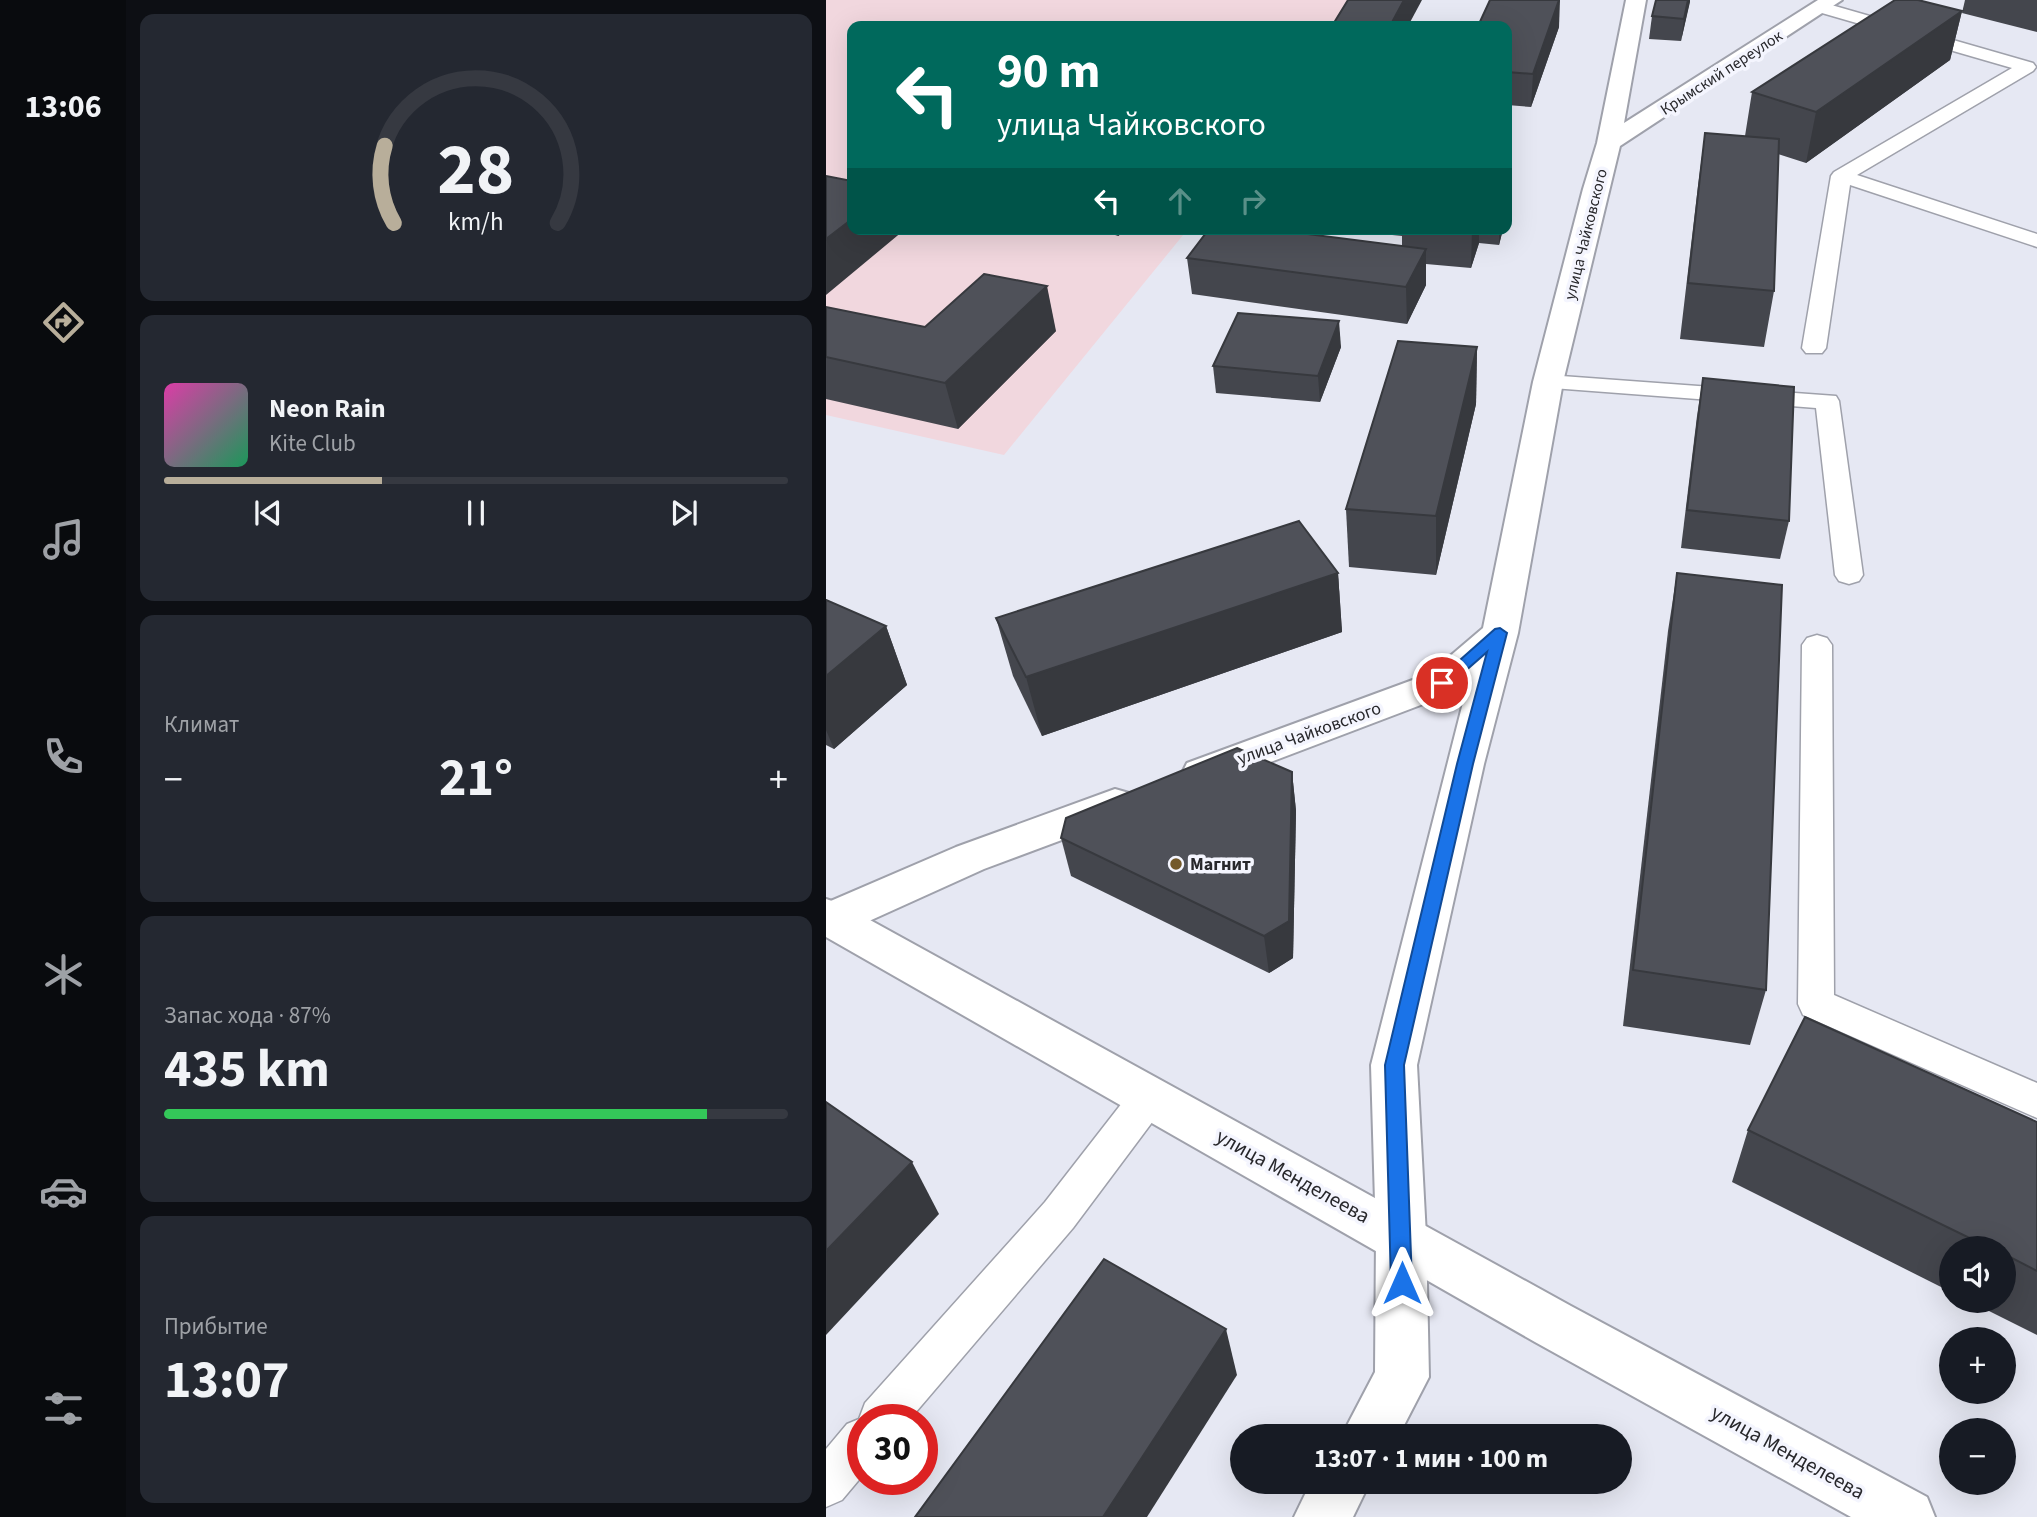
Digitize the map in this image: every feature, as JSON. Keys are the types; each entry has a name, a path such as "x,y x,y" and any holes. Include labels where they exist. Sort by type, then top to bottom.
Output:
{"street":[{"name":"улица Чайковского","path":"1375,1424 1402,1377 1401,1236 1394,1065 1465,764 1500,633 1548,382 1595,189 1609,143 1636,0"},
{"name":"Крымский переулок","path":"1609,143 1826,4"},
{"name":"улица Чайковского","path":"829,917 970,858 1442,683 1500,633"},
{"name":"улица Менделеева","path":"829,917 1401,1236 1553,1324 1907,1517"},
{"path":"1322,1517 1335,1494"}],"lane":[{"path":"1826,4 2027,67 1841,176"},
{"path":"1841,176 2037,241"},
{"path":"1814,348 1841,176"},
{"path":"1548,382 1827,401 1849,575"},
{"path":"1817,645 1816,1004 2037,1101"},
{"path":"894,1404 1059,1215 1149,1097"}],"shaded area":[{"path":"826,0 1374,0 1357,21 847,21 847,235 1183,235 1004,455 826,415"}],"building":[{"path":"1348,0 1404,0 1393,21 1335,21"},
{"path":"1490,0 1559,0 1533,74 1512,72 1512,21 1480,21"},
{"path":"1656,0 1688,0 1684,19 1652,16"},
{"path":"1895,0 1918,0 1962,11 1816,112 1752,92"},
{"path":"1705,133 1779,139 1774,291 1688,283"},
{"path":"826,176 847,180 847,223 826,239"},
{"path":"1204,235 1315,235 1426,249 1406,287 1187,258"},
{"path":"984,274 1047,286 945,383 826,357 826,307 925,327"},
{"path":"1238,313 1339,321 1318,376 1213,366"},
{"path":"1398,341 1477,347 1436,516 1346,509"},
{"path":"1703,378 1794,387 1789,521 1687,510"},
{"path":"1299,521 1338,573 1026,677 996,618"},
{"path":"1677,573 1782,585 1766,990 1633,970"},
{"path":"826,600 886,626 826,676"},
{"path":"1237,748 1292,772 1289,921 1264,936 1061,838 1066,818"},
{"path":"1805,1017 2037,1122 2037,1271 2016,1260 2016,1236 1965,1236 1748,1130"},
{"path":"826,1102 912,1162 826,1251"},
{"path":"1104,1259 1226,1329 1103,1517 915,1517 931,1495 938,1495 938,1486"}],"place":[{"name":"Магнит","path":"1176,864"}],"route":[{"path":"1402,1283 1394,1065 1465,764 1500,633 1442,683"}]}
